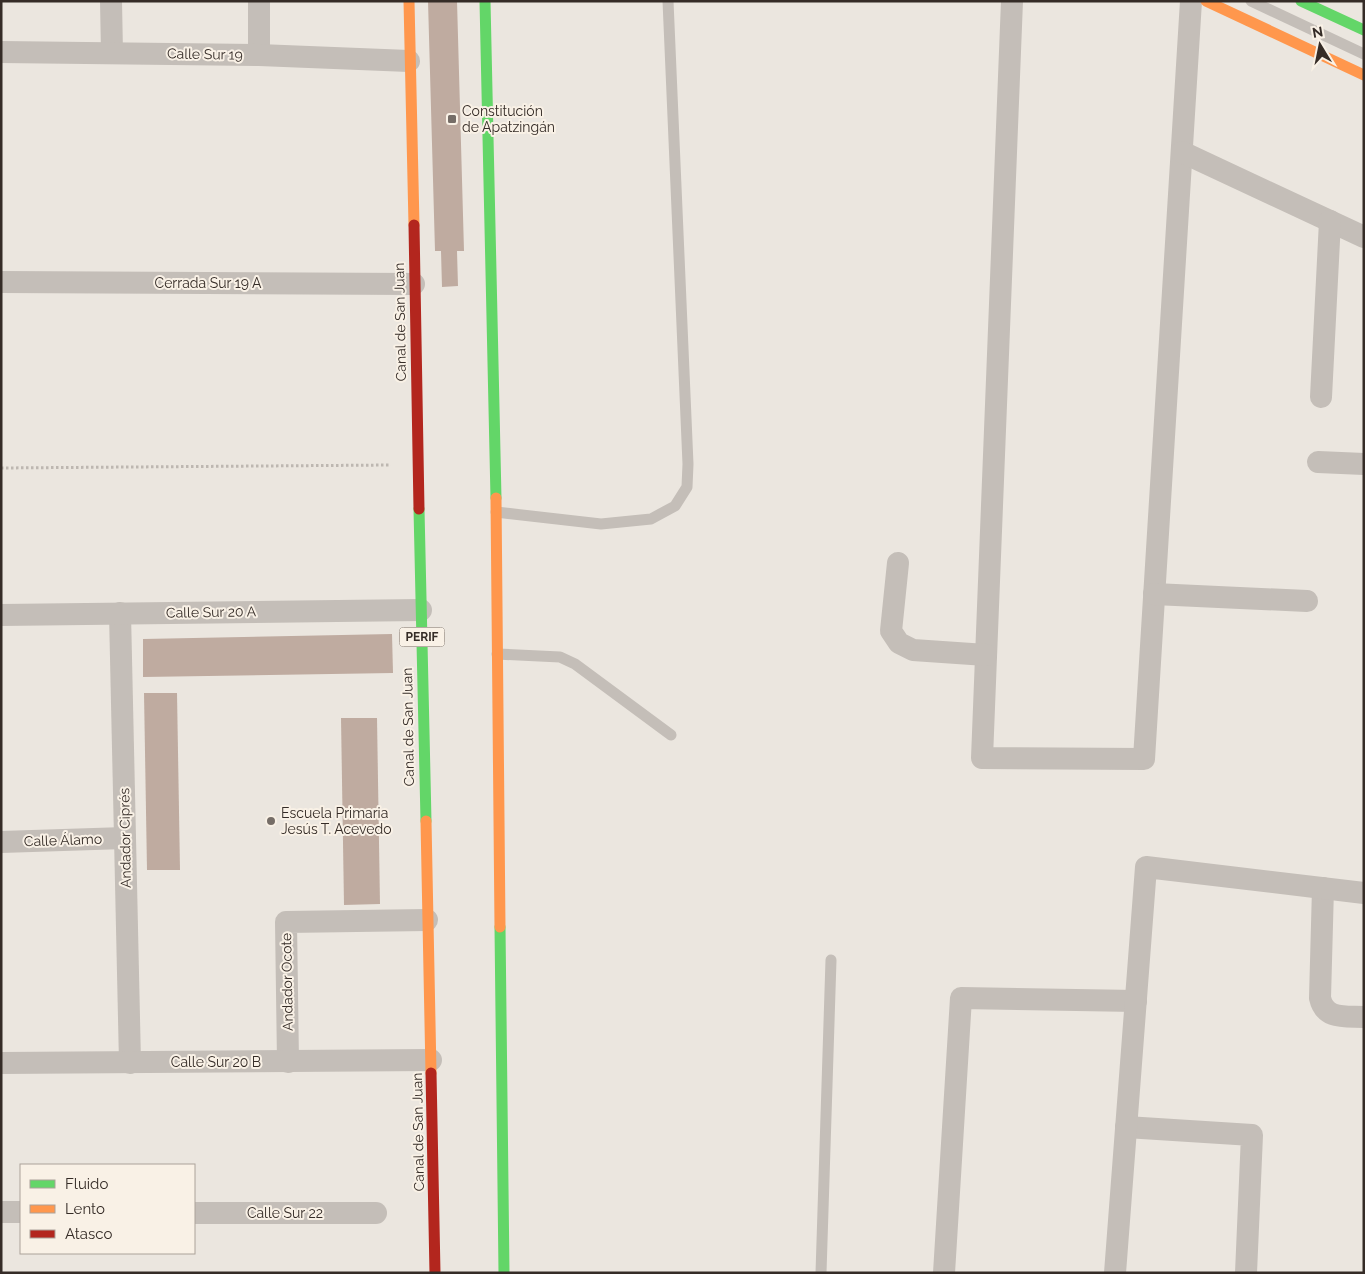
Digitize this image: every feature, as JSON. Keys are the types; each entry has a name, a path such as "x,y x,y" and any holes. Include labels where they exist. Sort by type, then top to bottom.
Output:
{"main road":[{"name":"Canal de San Juan","path":"408,1 436,1273"},
{"path":"485,1 496,512 504,1273"},
{"path":"1206,1 1364,75"},
{"path":"1301,1 1364,30"}],"street":[{"path":"111,1 112,53"},
{"path":"259,1 259,55"},
{"path":"1012,1 982,758 1144,759 1191,1"},
{"name":"Calle Sur 19","path":"1,52 259,55 409,61"},
{"path":"1182,152 1364,237"},
{"path":"1321,397 1330,221"},
{"name":"Cerrada Sur 19 A","path":"1,282 414,284"},
{"path":"1318,462 1364,464"},
{"path":"898,563 891,630 899,643 913,650 986,655"},
{"path":"1154,594 1307,601"},
{"name":"Calle Sur 20 A","path":"1,615 421,610"},
{"name":"Andador Ciprés","path":"120,613 130,1063"},
{"name":"Calle Álamo","path":"1,842 125,838"},
{"path":"1115,1273 1146,867 1364,893"},
{"path":"1322,888 1320,998 1322,1006 1328,1012 1335,1015 1364,1017"},
{"name":"Andador Ocote","path":"288,1062 286,922 427,920"},
{"path":"944,1273 961,998 1136,1001"},
{"name":"Calle Sur 20 B","path":"1,1063 431,1060"},
{"path":"1126,1127 1252,1135 1246,1273"},
{"path":"1,1212 20,1212"},
{"name":"Calle Sur 22","path":"195,1212 376,1213"}],"lane":[{"path":"496,512 601,524 651,519 675,506 687,487 688,464 668,1"},
{"path":"1251,1 1364,54"},
{"path":"497,654 560,657 574,664 671,735"},
{"path":"821,1273 831,960"}],"path":[{"path":"1,468 418,464"}],"building":[{"path":"428,1 457,1 464,251 457,251 458,286 442,287 441,251 435,251"},
{"path":"392,634 393,673 143,677 143,639"},
{"path":"144,693 177,693 180,870 147,870"},
{"path":"341,718 377,718 380,904 344,905"}],"traffic: fast":[{"path":"485,1 496,498"},
{"path":"1301,1 1364,30"},
{"path":"419,509 426,821"},
{"path":"500,927 504,1273"}],"traffic: slow":[{"path":"409,1 414,225"},
{"path":"1206,1 1364,75"},
{"path":"496,498 500,927"},
{"path":"426,821 431,1073"}],"traffic: jam":[{"path":"414,225 419,509"},
{"path":"431,1073 435,1273"}],"place":[{"name":"Constitución de Apatzingán","path":"452,119"},
{"name":"Escuela Primaria Jesús T. Acevedo","path":"271,821"}]}
